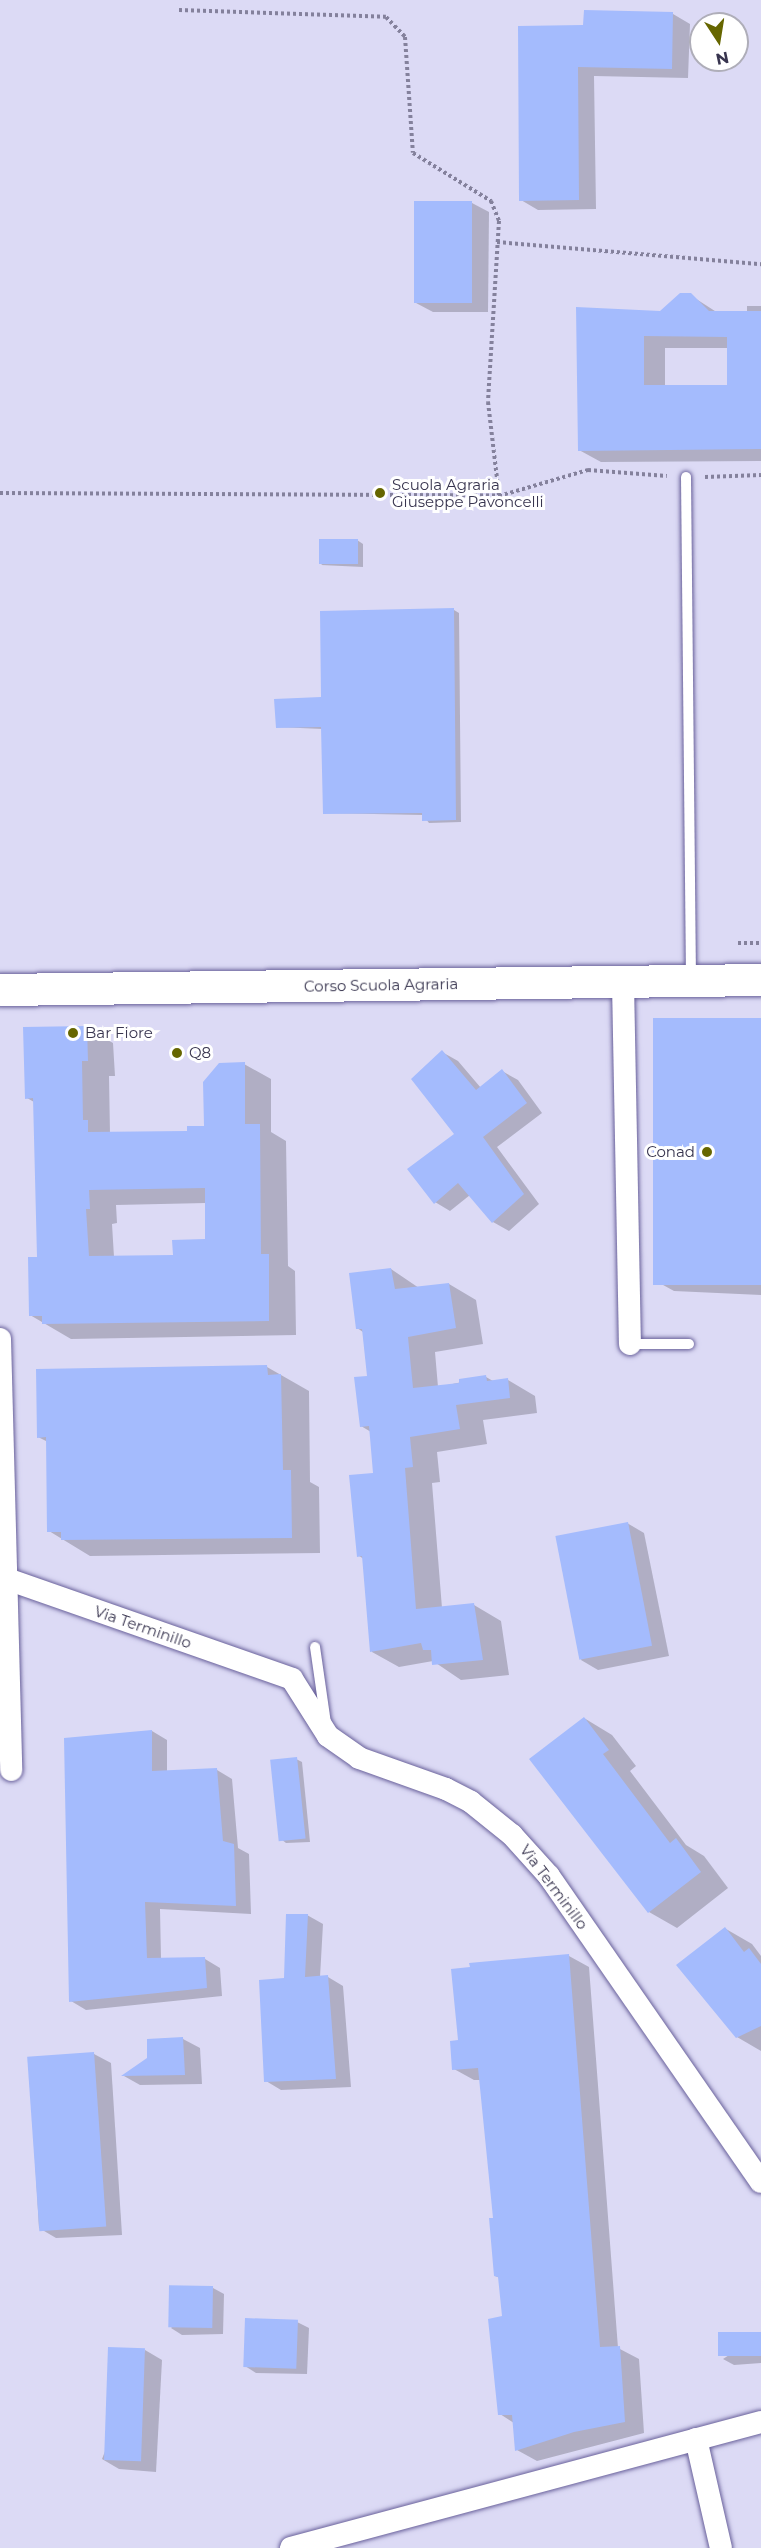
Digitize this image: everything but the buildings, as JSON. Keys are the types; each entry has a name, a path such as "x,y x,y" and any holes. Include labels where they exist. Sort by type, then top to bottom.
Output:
{"main road":[{"name":"Corso Scuola Agraria","path":"0,990 761,980"}],"street":[{"path":"623,982 630,1344"},
{"path":"0,1339 7,1579 4,1628 11,1770"},
{"name":"Via Terminillo","path":"7,1579 292,1679 328,1736 359,1758 419,1777 471,1802 531,1853 752,2150 761,2182"},
{"path":"291,2548 761,2422"},
{"path":"696,2439 721,2548"}],"lane":[{"path":"686,477 691,981"},
{"path":"630,1344 689,1344"},
{"path":"315,1647 328,1736"}],"path":[{"path":"179,10 386,17 405,37 413,153 491,201 499,221 488,402 499,496"},
{"path":"498,242 761,264"},
{"path":"0,493 499,496 588,470 686,477 761,476"},
{"path":"738,943 761,942"}],"place":[{"name":"Scuola Agraria Giuseppe Pavoncelli","path":"380,493"},
{"name":"Bar Fiore","path":"73,1033"},
{"name":"Q8","path":"177,1053"},
{"name":"Conad","path":"707,1152"}]}
